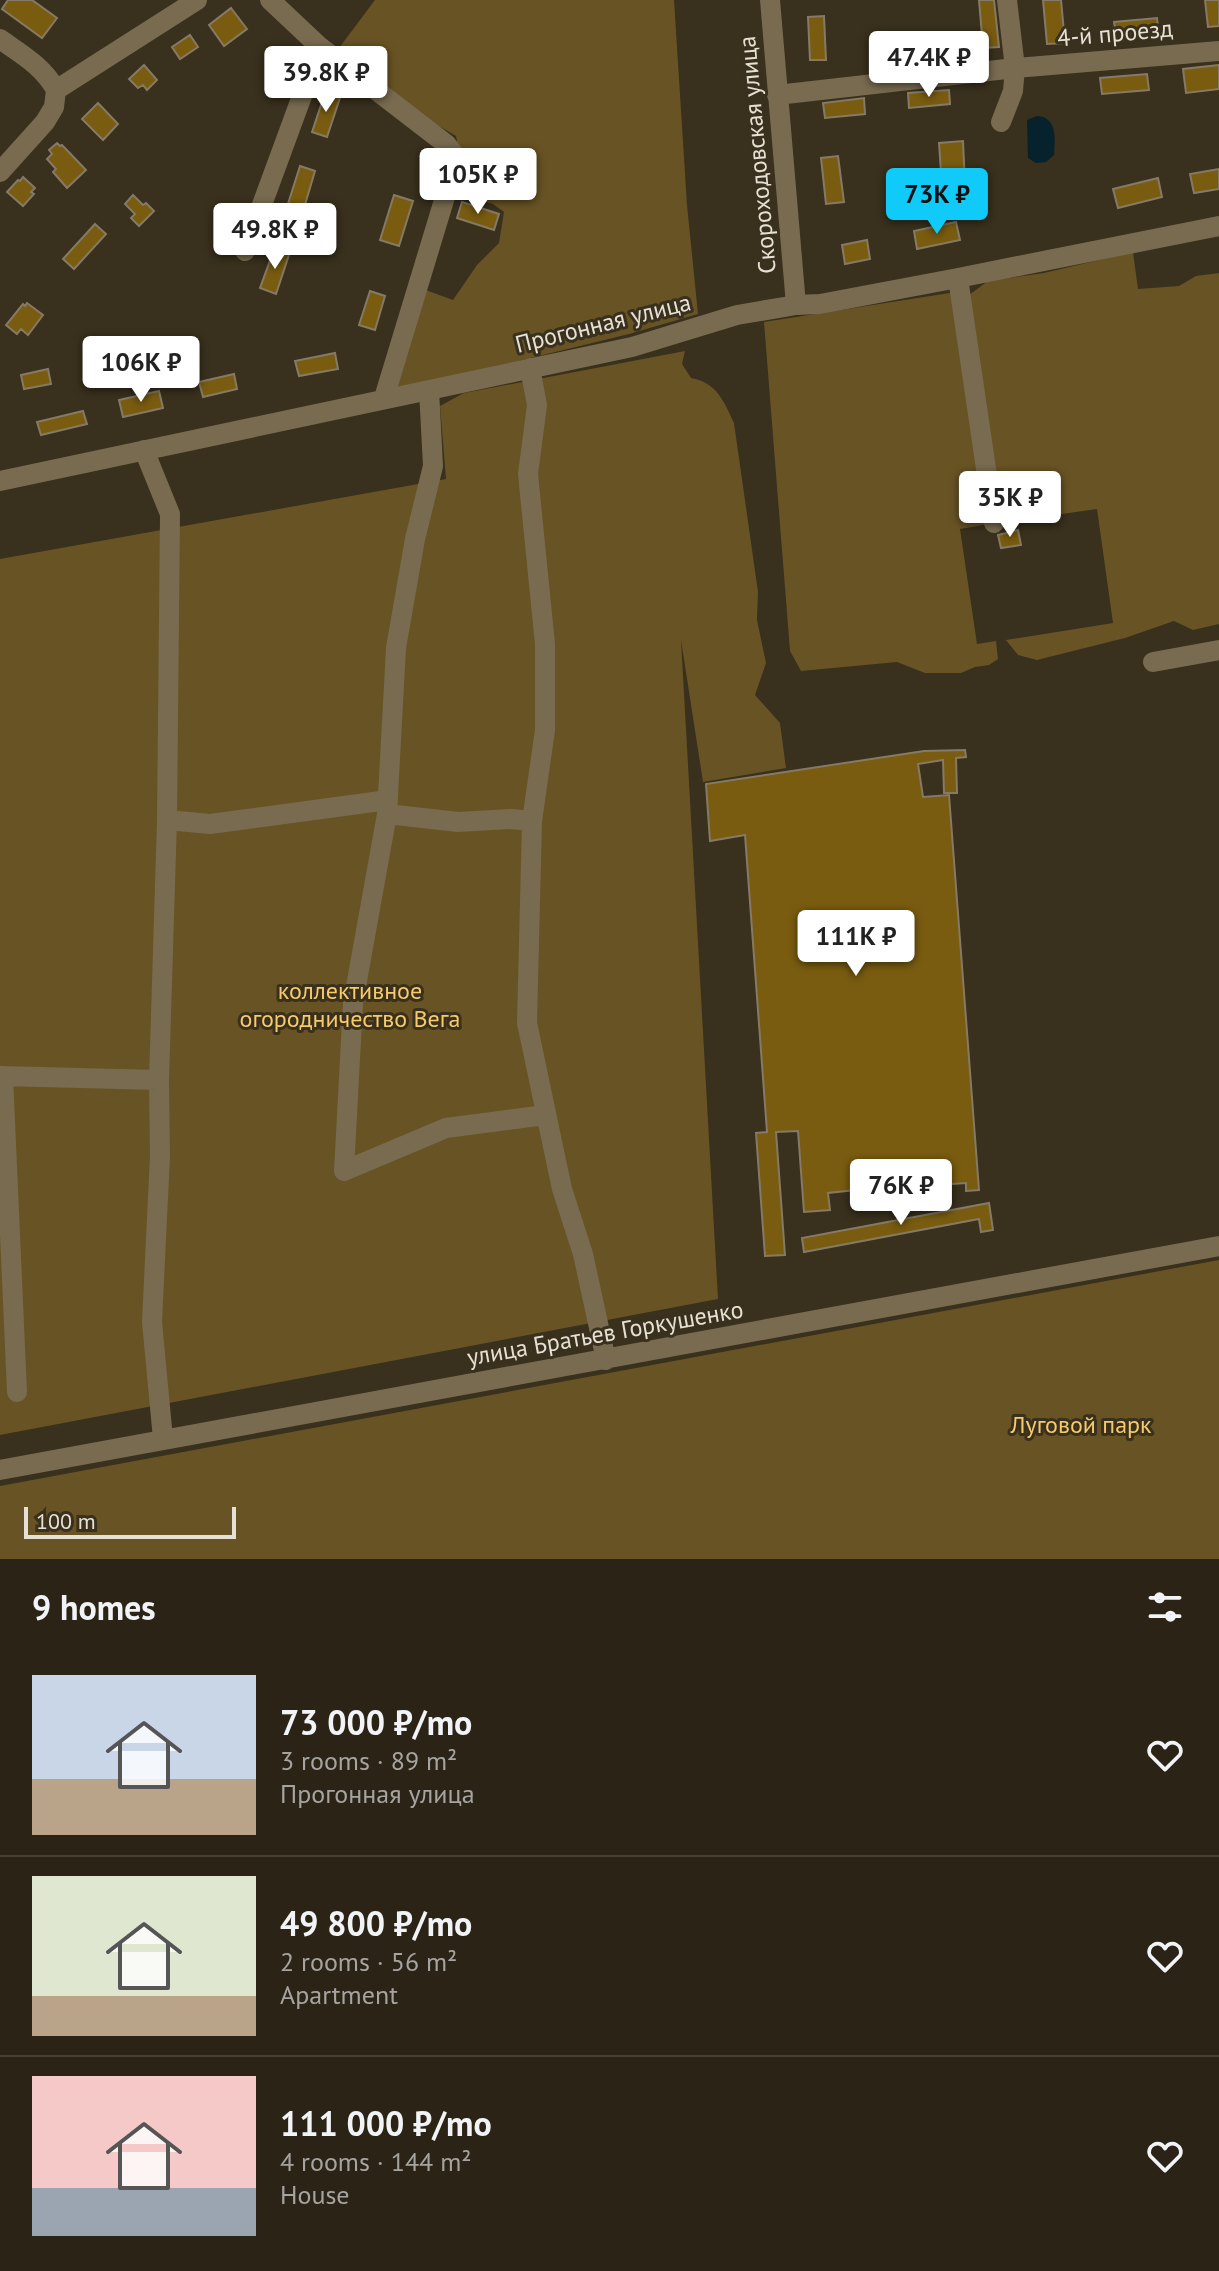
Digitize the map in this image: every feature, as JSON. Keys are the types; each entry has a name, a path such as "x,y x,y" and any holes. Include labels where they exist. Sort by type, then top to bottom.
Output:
{"street":[{"path":"56,90 197,0"},
{"path":"270,0 320,47 446,144 453,153 455,164 384,398"},
{"name":"Скороходовская улица","path":"770,0 796,305"},
{"path":"1001,122 1013,91 1015,68 1007,0"},
{"path":"0,39 38,66 56,90 54,107 45,122 0,172"},
{"path":"245,251 320,47"},
{"name":"4-й проезд","path":"777,95 1015,68 1219,51"},
{"name":"Прогонная улица","path":"0,481 632,347 737,315 820,304 1219,226"},
{"path":"958,278 994,523"},
{"path":"530,368 537,405 528,474 545,644 545,730 532,821 527,1023 562,1189 583,1254 606,1360"},
{"path":"429,390 433,466 415,539 396,648 388,807 353,1003 344,1171 446,1128 545,1115"},
{"path":"144,450 170,514 160,1156 152,1322 163,1439"},
{"path":"1153,662 1219,650"},
{"path":"167,820 210,824 388,807 458,822 532,821"},
{"path":"17,1392 2,1076 159,1080"},
{"name":"улица Братьев Горкушенко","path":"0,1470 1219,1246"}],"green space":[{"path":"375,0 674,0 687,205 698,314 392,392 423,289 453,300 477,265 499,243 504,212 493,204 453,192 460,157 456,136 427,119 336,52"},
{"path":"1133,252 1138,289 1179,286 1196,276 1219,273 1219,624 1193,630 1174,621 1125,638 1037,660 1018,655 1006,640 1113,623 1097,509 998,523 969,295 988,281 1044,273"},
{"path":"956,292 990,524 960,529 977,644 996,641 998,659 989,665 961,673 925,673 897,662 801,671 790,651 764,322"},
{"name":"коллективное огородничество Вега","path":"685,351 682,364 691,378 713,388 723,400 734,423 758,592 757,620 766,663 755,695 780,723 786,768 703,782 681,640 718,1299 0,1435 0,559 446,479 440,406 464,393"},
{"name":"Луговой парк","path":"1219,1260 1219,1559 0,1559 0,1486"}],"water":[{"path":"1037,116 1049,120 1055,143 1054,155 1046,162 1036,163 1028,158 1027,120"}],"building":[{"path":"8,0 32,0 57,18 42,38 2,9"},
{"path":"979,0 994,0 999,47 983,48"},
{"path":"1043,0 1061,0 1065,43 1047,44"},
{"path":"1205,0 1219,0 1219,26 1208,27"},
{"path":"231,8 247,29 224,46 209,25"},
{"path":"824,16 826,60 810,60 808,17"},
{"path":"1157,18 1159,36 1117,41 1114,22"},
{"path":"927,34 928,55 887,58 885,37"},
{"path":"190,35 198,47 180,59 172,47"},
{"path":"144,65 157,80 147,90 143,85 138,88 129,79"},
{"path":"1219,65 1219,89 1186,93 1183,69"},
{"path":"1147,74 1149,90 1102,94 1100,78"},
{"path":"326,90 341,95 327,137 312,132"},
{"path":"949,90 950,104 909,108 908,93"},
{"path":"864,98 865,114 825,118 823,103"},
{"path":"98,103 118,124 103,140 82,119"},
{"path":"963,141 965,186 942,187 939,143"},
{"path":"57,143 86,170 67,188 53,172 56,169 47,159 52,154 49,150"},
{"path":"838,156 844,202 826,204 821,158"},
{"path":"300,166 315,171 302,215 286,210"},
{"path":"1219,169 1219,189 1194,193 1190,174"},
{"path":"23,177 35,188 31,192 34,194 23,206 7,192"},
{"path":"1158,178 1162,197 1118,208 1113,189"},
{"path":"133,195 154,211 139,226 131,218 135,214 125,204"},
{"path":"394,195 413,201 399,246 380,240"},
{"path":"462,202 499,214 494,230 457,218"},
{"path":"956,222 960,240 917,249 914,231"},
{"path":"95,224 106,234 74,269 63,259"},
{"path":"867,240 870,259 845,264 842,245"},
{"path":"275,247 290,252 276,294 260,288"},
{"path":"370,291 385,296 375,330 359,325"},
{"path":"27,303 43,315 28,335 21,329 17,334 6,325"},
{"path":"335,353 338,369 299,376 295,361"},
{"path":"48,369 51,384 24,389 21,375"},
{"path":"234,374 237,389 203,397 199,382"},
{"path":"159,391 163,408 123,417 119,400"},
{"path":"83,411 87,424 41,435 37,422"},
{"path":"1018,530 1021,545 1001,548 998,535"},
{"path":"965,750 966,757 956,758 957,793 944,793 943,760 918,764 923,797 949,795 979,1190 966,1191 966,1183 911,1187 912,1195 857,1200 856,1190 828,1193 830,1210 804,1212 798,1131 776,1132 785,1255 765,1256 756,1133 767,1132 745,835 710,841 706,784 924,751"},
{"path":"989,1203 993,1230 981,1232 979,1219 804,1252 802,1238"}]}
